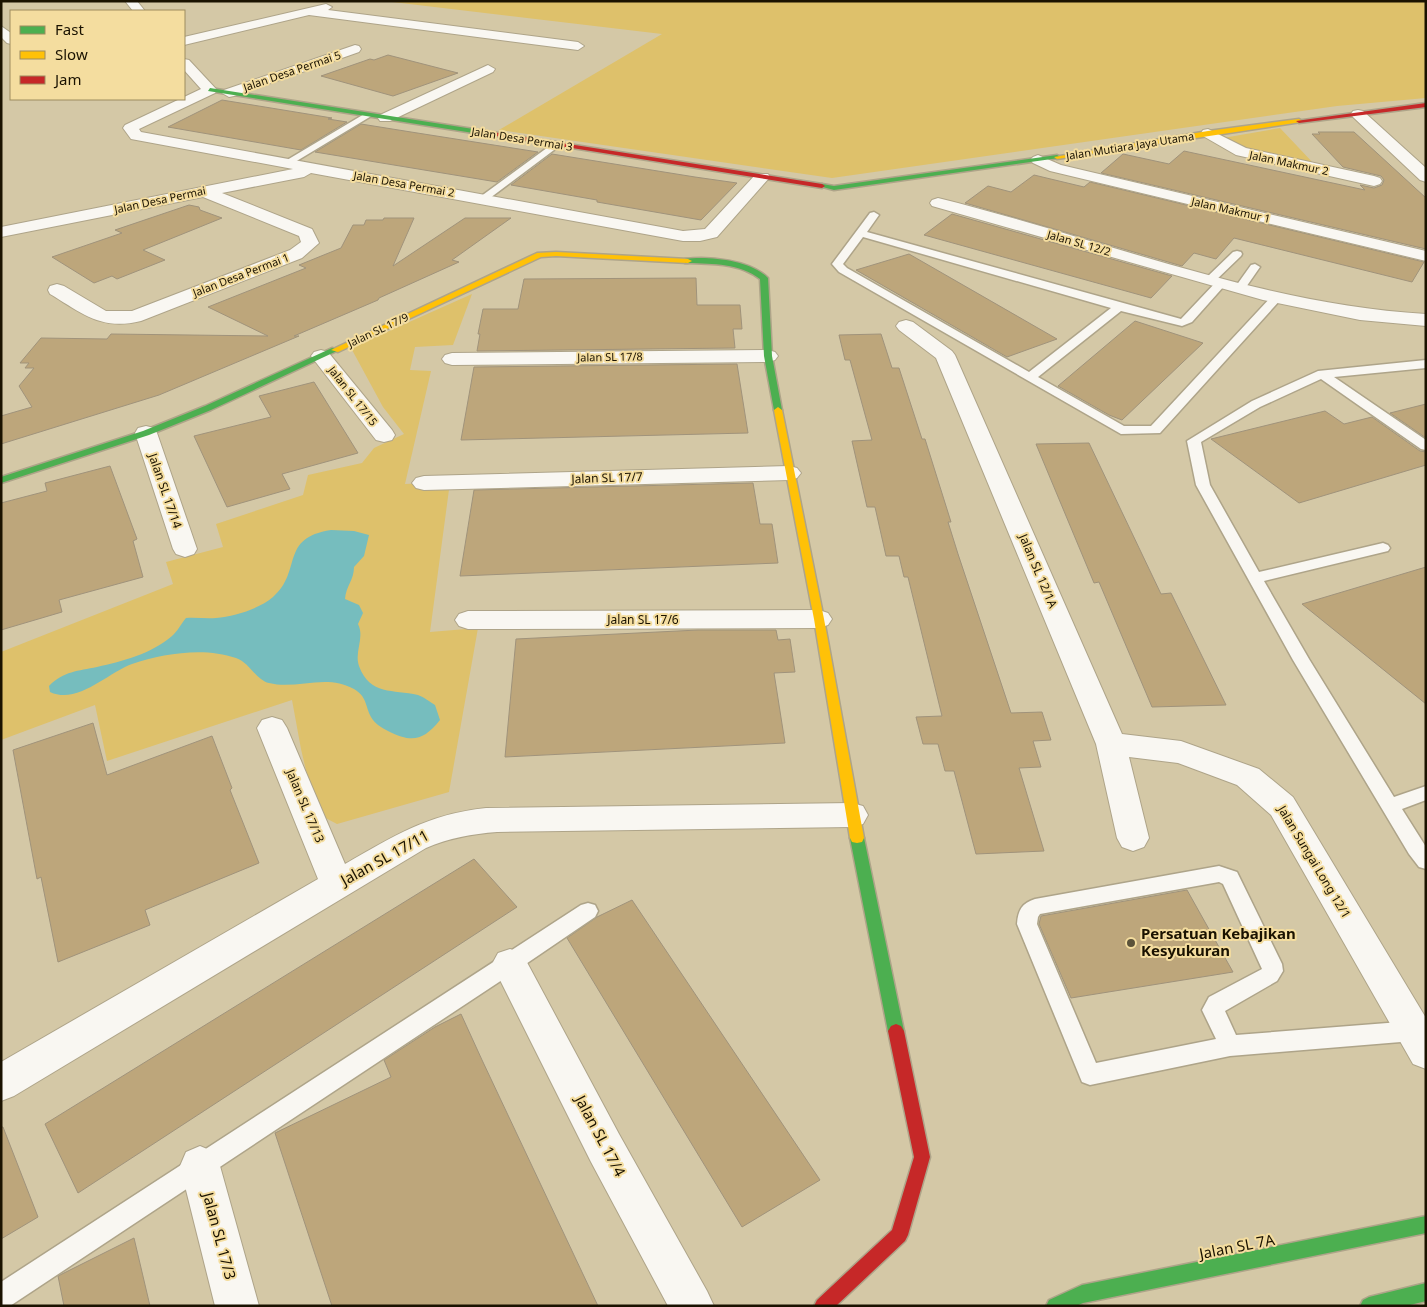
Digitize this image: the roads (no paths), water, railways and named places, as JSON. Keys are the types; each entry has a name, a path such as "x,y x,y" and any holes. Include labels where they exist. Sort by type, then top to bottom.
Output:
{"street":[{"path":"185,40 343,3"},
{"path":"309,11 578,46"},
{"path":"1,30 10,39"},
{"name":"Jalan Desa Permai 5","path":"230,93 355,49"},
{"path":"185,64 210,90"},
{"path":"386,118 488,69"},
{"name":"Jalan Desa Permai 3","path":"210,90 834,188"},
{"name":"Jalan Desa Permai 2","path":"210,90 130,128 136,136 320,168 683,236 700,236 711,233 762,177"},
{"name":"Jalan Mutiara Jaya Utama","path":"834,188 1038,160 1208,133 1426,105"},
{"path":"1358,114 1426,176"},
{"name":"Jalan Makmur 2","path":"1208,133 1242,152 1374,181"},
{"name":"Jalan Makmur 1","path":"1038,160 1056,168 1426,256"},
{"name":"Jalan Desa Permai","path":"1,232 320,168"},
{"name":"Jalan Desa Permai 1","path":"57,290 102,317 134,317 296,254 310,243 306,233 203,191"},
{"name":"Jalan SL 12/2","path":"938,203 1215,282 1277,297 1320,307 1426,320"},
{"name":"Jalan SL 17/9","path":"1,480 146,433 208,408 540,255 556,254 727,263 751,269 764,278 768,356"},
{"name":"Jalan SL 12/1A","path":"906,326 945,354 1112,744 1133,838"},
{"name":"Jalan SL 17/15","path":"321,356 384,435"},
{"path":"768,356 789,473 819,619 852,815 922,1157 899,1235 823,1306"},
{"name":"Jalan SL 17/8","path":"452,359 768,356"},
{"name":"Jalan SL 17/14","path":"146,433 185,549"},
{"name":"Jalan SL 17/7","path":"424,483 789,473"},
{"name":"Jalan SL 17/6","path":"468,620 819,619"},
{"name":"Jalan SL 17/13","path":"272,728 338,885"},
{"name":"Jalan Sungai Long 12/1","path":"1112,744 1181,752 1248,777 1282,806 1420,1042"},
{"name":"Jalan SL 17/11","path":"1,1083 415,839 451,826 474,821 852,815"},
{"name":"Jalan SL 17/4","path":"510,964 605,1148 692,1306"},
{"name":"Jalan SL 17/3","path":"200,1166 237,1306"},
{"name":"Jalan SL 7A","path":"1055,1306 1082,1294 1426,1224"},
{"path":"1368,1306 1426,1292"}],"lane":[{"path":"286,163 369,115"},
{"path":"483,199 555,145"},
{"path":"874,215 838,264 843,270 1121,430 1155,430 1277,297"},
{"path":"860,233 1119,308 1182,323 1188,320 1237,254"},
{"path":"1240,288 1255,267"},
{"path":"1030,378 1119,308"},
{"path":"1426,364 1322,374 1256,404 1194,442 1203,485 1301,660 1390,806 1426,861"},
{"path":"1322,374 1426,446"},
{"path":"1255,578 1383,548"},
{"path":"1390,806 1426,794"},
{"path":"1230,1046 1213,1010 1217,1004 1270,975 1273,971 1272,964 1230,878 1219,874 1035,907 1028,912 1027,924 1090,1075 1230,1046 1420,1042"},
{"path":"1,1297 588,911"}],"water":[{"path":"331,530 354,531 369,535 364,556 354,567 345,599 359,605 363,613 358,624 360,629 359,666 364,676 376,687 383,690 418,695 435,705 440,720 422,736 417,738 404,737 381,727 374,722 361,695 343,684 333,682 290,685 269,683 260,678 241,660 211,653 171,654 144,660 122,668 82,691 61,695 50,692 49,686 66,674 127,659 155,648 174,634 186,618 223,617 239,614 261,605 273,597 282,587 298,548 304,540 315,534"}],"place":[{"name":"Persatuan Kebajikan Kesyukuran","path":"1131,943"}]}
